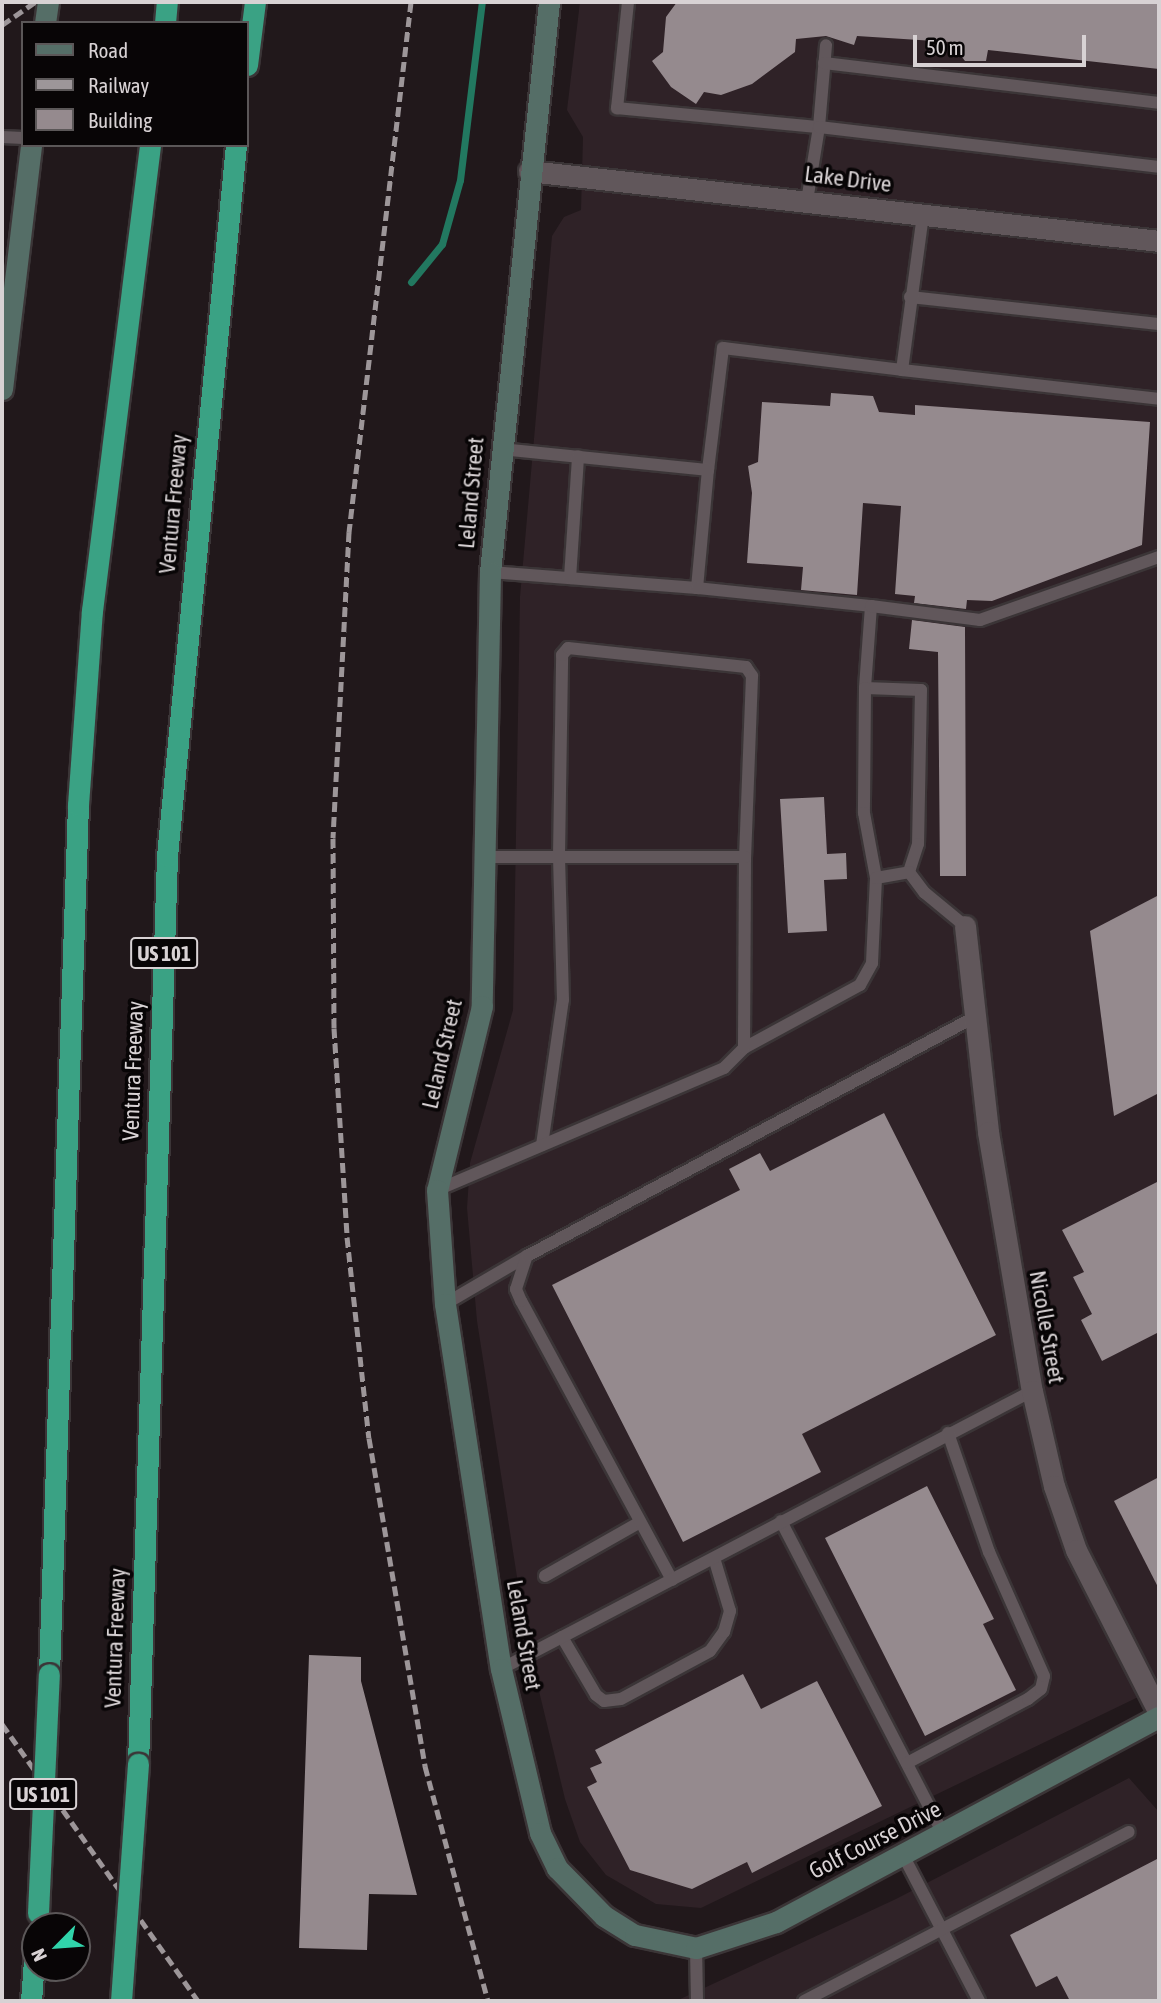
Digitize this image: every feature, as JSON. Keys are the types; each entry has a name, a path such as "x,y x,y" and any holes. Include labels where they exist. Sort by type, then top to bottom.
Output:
{"highway":[{"path":"164,21 167,2"},
{"path":"248,57 255,2"},
{"name":"US 101","path":"37,1912 49,1674 78,805 92,611 149,147"},
{"name":"Ventura Freeway","path":"121,2001 138,1764 167,856 236,147"},
{"path":"31,2001 32,1982"}],"street":[{"path":"45,21 48,2"},
{"name":"Leland Street","path":"549,2 529,171 490,572 482,1006 437,1190 446,1304 501,1669 540,1833 558,1868 604,1916 635,1935 696,1948"},
{"path":"2,389 31,147"},
{"name":"Lake Drive","path":"529,171 1159,241"},
{"name":"Nicolle Street","path":"965,926 971,1019 1032,1391 1076,1550 1159,1715"},
{"name":"Golf Course Drive","path":"696,1948 776,1922 902,1853 944,1835 1159,1715"}],"lane":[{"path":"628,2 617,108 819,127 1159,167"},
{"path":"807,201 819,127 826,45"},
{"path":"824,63 1159,103"},
{"path":"2,137 21,138"},
{"path":"902,370 923,215"},
{"path":"910,297 1159,324"},
{"path":"697,588 723,348 1159,399"},
{"path":"502,449 708,470"},
{"path":"570,578 579,456"},
{"path":"490,572 697,588 980,620 1159,557"},
{"path":"437,1190 724,1068 744,1048 860,985 872,963 876,878 864,813 865,688 871,606"},
{"path":"542,1145 563,1000 559,856 562,655 579,646 746,667 752,676 745,857 744,1048"},
{"path":"865,688 921,690 918,844 909,872"},
{"path":"485,856 745,857"},
{"path":"876,878 909,872"},
{"path":"909,872 925,893 965,926"},
{"path":"446,1304 527,1256 971,1019"},
{"path":"527,1256 516,1289 521,1301 672,1580"},
{"path":"501,1669 1032,1391"},
{"path":"907,1763 1028,1699 1041,1689 1044,1676 989,1552 948,1433"},
{"path":"781,1521 944,1835"},
{"path":"545,1576 640,1522"},
{"path":"562,1637 596,1695 604,1701 621,1699 710,1651 724,1632 730,1611 714,1558"},
{"path":"804,2001 1129,1832"},
{"path":"902,1853 979,2001"},
{"path":"696,1948 697,2001"}],"shaded area":[{"path":"580,2 1159,2 1159,1687 701,1908 656,1904 606,1875 580,1842 565,1799 527,1641 477,1321 467,1208 470,1163 513,1010 520,597 552,236 564,217 581,210 583,137 567,110"},
{"path":"1129,1778 1159,1812 1159,2001 676,2001 896,1899"}],"building":[{"path":"677,2 1159,2 1159,69 988,50 986,61 965,61 950,42 857,36 854,45 826,36 796,39 795,52 752,84 721,95 704,92 696,104 671,87 652,61 663,52 666,17"},
{"path":"831,393 873,396 879,412 915,415 915,405 1150,422 1142,545 992,601 967,600 966,609 914,603 915,596 895,594 901,506 863,503 857,595 801,590 803,567 747,563 752,493 748,466 758,462 762,402 830,406"},
{"path":"912,620 965,627 966,876 940,876 938,652 909,649"},
{"path":"824,797 827,854 846,853 847,879 824,880 827,931 788,933 780,799"},
{"path":"1159,895 1159,1093 1114,1116 1090,931"},
{"path":"884,1113 996,1335 802,1434 821,1472 683,1542 552,1285 740,1190 729,1169 760,1153 770,1171"},
{"path":"1159,1181 1159,1332 1102,1361 1081,1320 1092,1314 1073,1277 1084,1272 1062,1230"},
{"path":"1159,1477 1159,1589 1114,1501"},
{"path":"927,1486 994,1619 983,1624 1016,1690 925,1736 825,1538"},
{"path":"309,1655 361,1657 361,1681 417,1895 369,1894 367,1950 299,1948"},
{"path":"743,1674 761,1709 817,1681 882,1806 752,1873 747,1862 692,1889 630,1870 587,1787 597,1782 590,1768 602,1763 595,1750"},
{"path":"1159,1858 1159,2001 1070,2001 1057,1976 1036,1987 1010,1935"}],"waterway":[{"path":"411,282 442,244 460,180 482,2"}],"railway":[{"path":"2,25 35,2"},
{"path":"411,2 349,532 333,838 334,1028 347,1237 369,1438 425,1766 488,2001"},
{"path":"2,1724 198,2001"}]}
